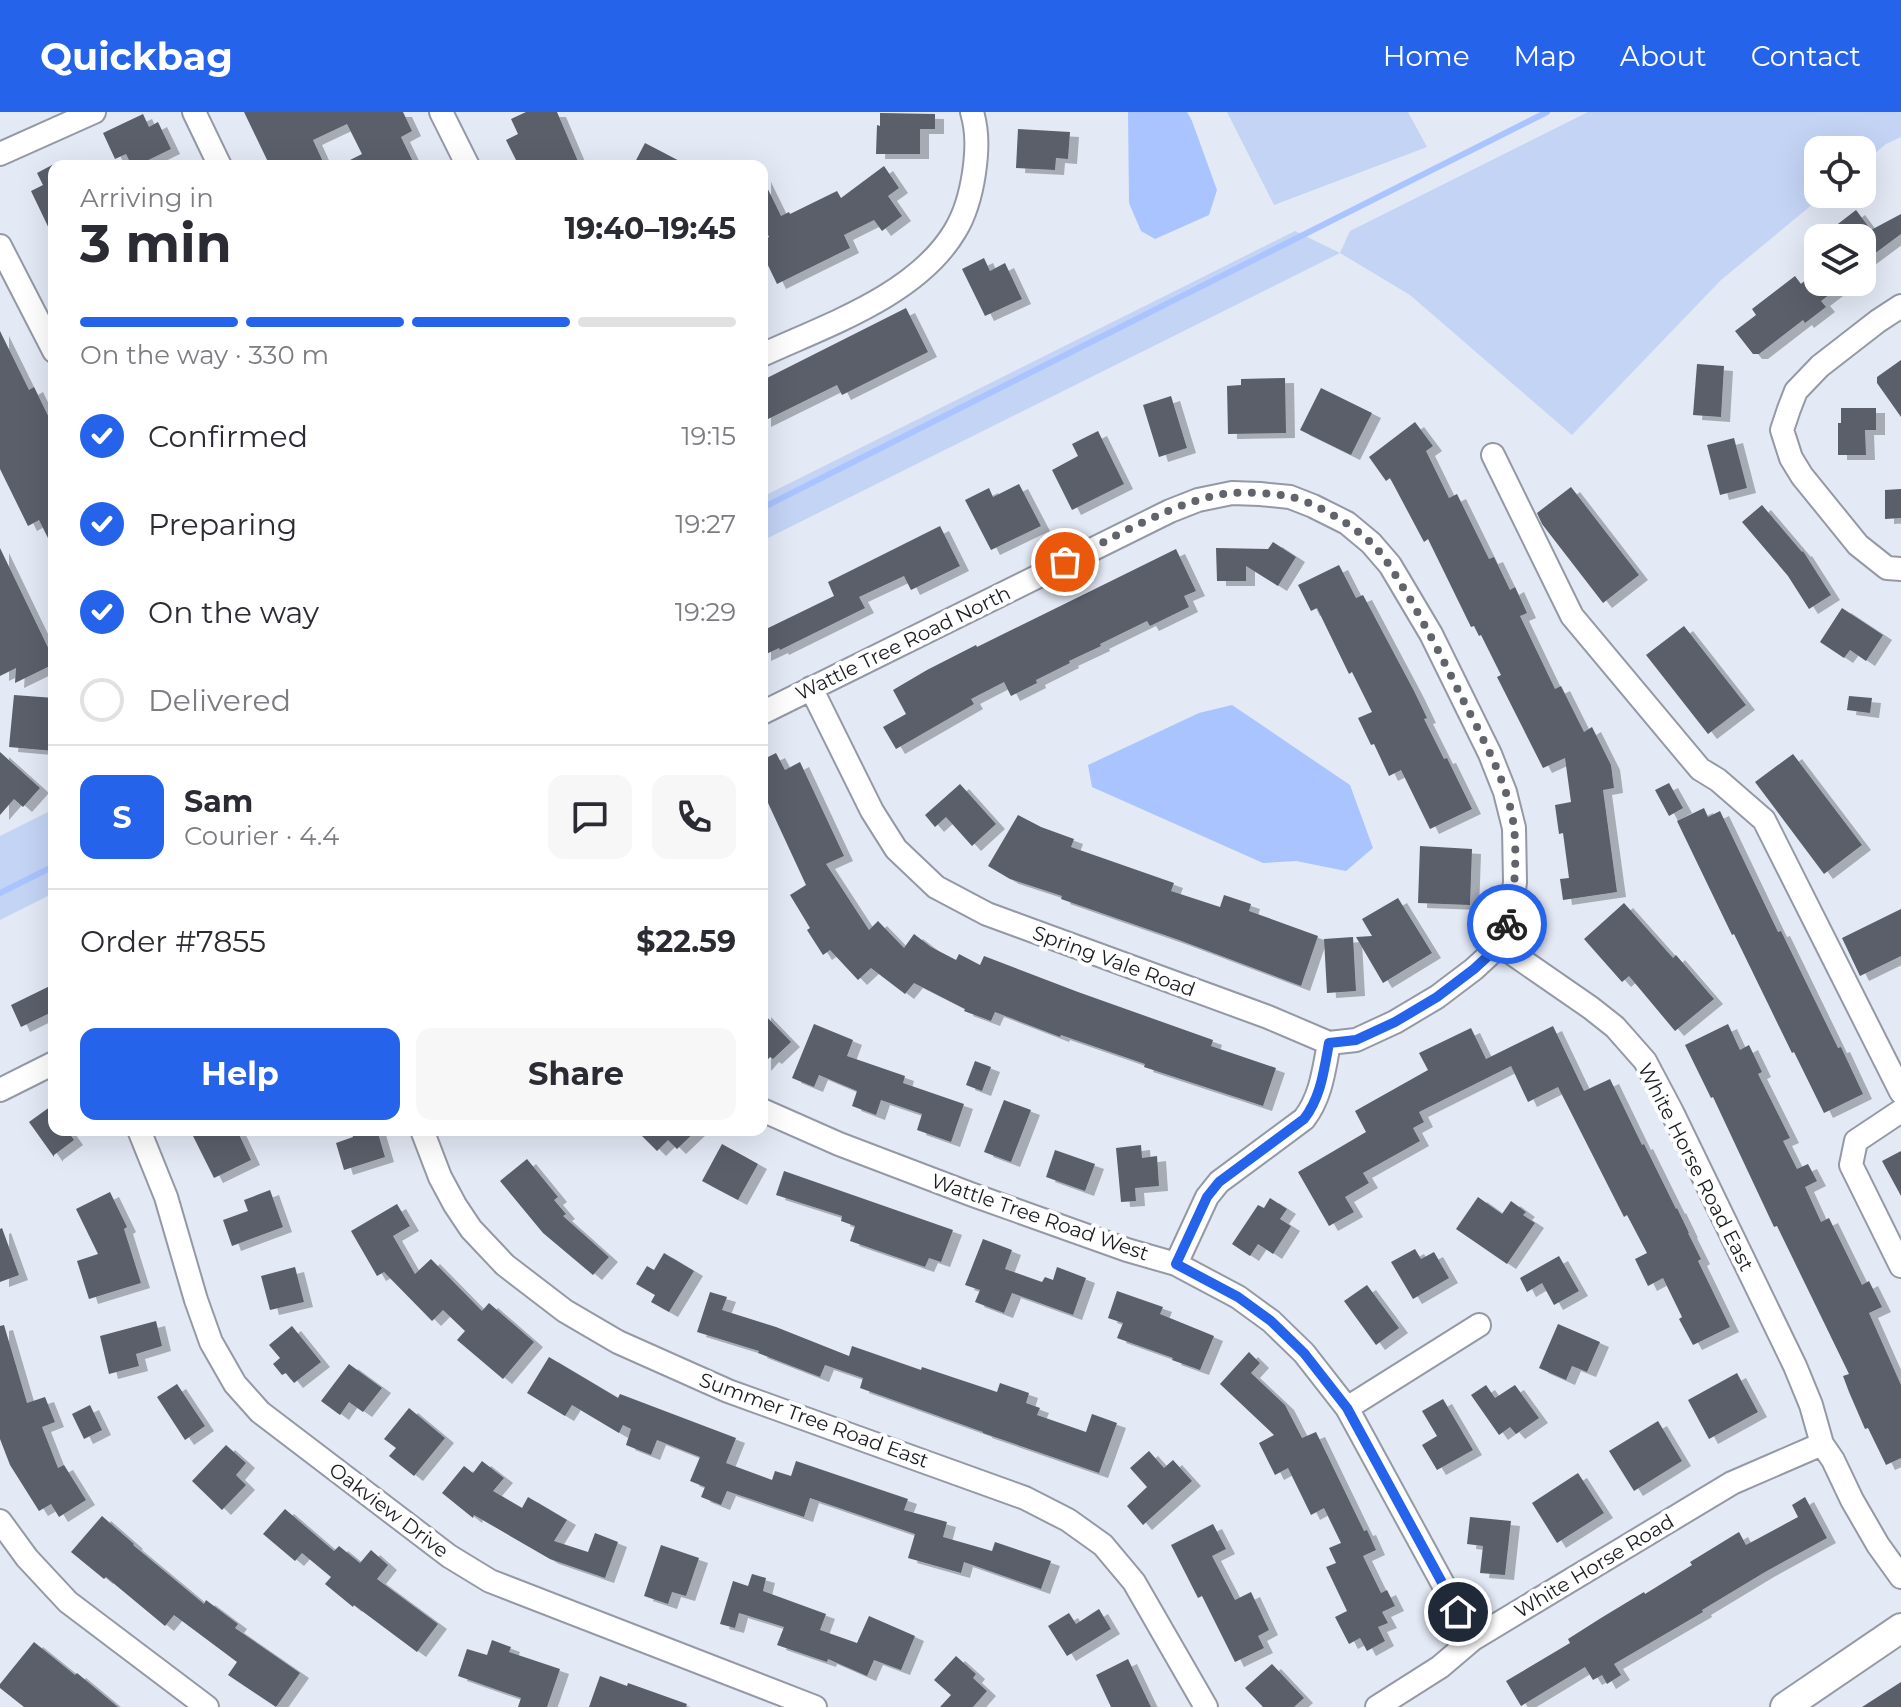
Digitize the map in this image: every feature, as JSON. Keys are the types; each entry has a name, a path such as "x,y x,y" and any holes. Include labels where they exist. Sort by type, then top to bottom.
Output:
{"street":[{"path":"0,154 94,112"},
{"path":"194,112 217,160"},
{"path":"441,112 465,160"},
{"path":"768,352 867,306 918,274 949,240 966,208 972,184 978,147 972,112"},
{"path":"0,246 48,339"},
{"path":"1901,306 1820,366 1796,391 1782,430 1791,458 1832,515 1874,559 1887,568 1901,569"},
{"path":"1493,455 1572,616 1700,769 1718,780 1764,820 1901,1092"},
{"name":"Wattle Tree Road North","path":"768,710 1121,534 1198,500 1232,493 1290,497 1347,523 1371,543 1390,565 1431,634 1490,754 1505,792 1514,828 1515,882 1511,913 1500,945"},
{"name":"Spring Vale Road","path":"811,688 872,811 896,849 936,887 987,914 1268,1017 1329,1043"},
{"path":"1176,1264 1207,1197 1219,1182 1304,1119 1314,1106 1329,1043 1356,1040 1405,1016 1449,988 1500,945"},
{"name":"White Horse Road East","path":"1500,945 1615,1027 1645,1061 1795,1366 1822,1444 1878,1545 1901,1577"},
{"path":"0,1090 48,1066"},
{"path":"1901,1111 1856,1141 1851,1165 1901,1266"},
{"name":"Wattle Tree Road West","path":"768,1113 839,1144 973,1195 1127,1250 1176,1264 1238,1297 1271,1321 1304,1353 1347,1408 1473,1639"},
{"name":"Oakview Drive","path":"141,1136 166,1197 211,1342 235,1384 260,1412 449,1556 490,1581 815,1707"},
{"name":"Summer Tree Road East","path":"424,1136 440,1177 471,1229 505,1265 565,1311 618,1342 728,1391 1025,1498 1068,1520 1103,1545 1134,1582 1206,1707"},
{"path":"1347,1408 1479,1325"},
{"name":"White Horse Road","path":"1377,1707 1440,1667 1473,1639 1732,1483 1822,1444"},
{"path":"0,1521 27,1558 68,1602 207,1707"},
{"path":"1785,1707 1901,1628"}],"shaded area":[{"path":"1227,112 1408,112 1427,147 1274,205"},
{"path":"1588,112 1901,112 1901,137 1876,152 1876,136 1804,136 1804,208 1808,208 1721,280 1572,435 1410,295 1340,253 1350,231"},
{"path":"1295,231 1340,253 768,538 768,494"},
{"path":"48,812 48,896 0,920 0,836"}],"water":[{"path":"1128,112 1187,112 1217,190 1209,215 1155,239 1141,231 1129,203"},
{"path":"1232,705 1350,785 1373,848 1346,871 1296,861 1263,863 1092,787 1088,765 1199,713"}],"building":[{"path":"244,112 403,112 412,131 401,137 412,160 350,160 362,154 347,124 313,140 322,160 267,160"},
{"path":"526,112 557,112 577,160 516,160 506,140 518,134 511,119"},
{"path":"880,113 935,114 935,129 920,129 920,154 876,154"},
{"path":"143,114 149,127 158,122 171,149 148,160 129,160 126,154 115,159 103,133"},
{"path":"1018,129 1070,132 1068,159 1056,158 1055,170 1016,168"},
{"path":"645,143 678,160 636,160"},
{"path":"884,166 899,188 888,196 902,216 882,231 874,220 844,235 850,248 777,284 768,265 768,189 781,216 837,191 841,198"},
{"path":"48,167 48,226 31,191 43,185 37,173"},
{"path":"1856,210 1866,224 1838,224"},
{"path":"1901,214 1901,234 1876,253 1876,227"},
{"path":"984,258 990,271 1005,263 1022,299 985,316 962,269"},
{"path":"1795,276 1801,284 1804,282 1804,296 1828,296 1821,301 1826,307 1805,323 1803,320 1759,354 1753,354 1735,331 1756,315 1752,309"},
{"path":"906,308 928,352 842,395 837,385 768,419 768,377"},
{"path":"0,331 29,390 34,387 48,416 48,538 39,520 28,526 0,469"},
{"path":"1901,360 1901,417 1877,383 1877,377"},
{"path":"1697,364 1724,366 1721,417 1693,415"},
{"path":"1285,378 1286,433 1228,434 1227,386 1241,385 1241,379"},
{"path":"1321,388 1372,413 1351,455 1300,430"},
{"path":"1171,396 1187,448 1159,457 1143,405"},
{"path":"1841,408 1876,408 1876,430 1865,430 1866,455 1838,455"},
{"path":"1415,422 1433,446 1426,451 1449,498 1457,494 1489,559 1494,557 1510,590 1515,587 1527,613 1520,616 1555,689 1561,686 1584,732 1592,727 1611,765 1614,788 1603,790 1617,892 1563,900 1560,879 1569,878 1563,833 1559,834 1555,805 1571,802 1565,758 1543,768 1497,677 1501,675 1481,635 1474,626 1471,627 1428,539 1424,542 1390,478 1386,481 1369,457"},
{"path":"1098,431 1124,484 1072,510 1052,470 1078,456 1072,444"},
{"path":"1734,438 1747,488 1720,495 1707,445"},
{"path":"1019,484 1041,526 991,550 965,500 989,488 993,497"},
{"path":"1571,487 1639,575 1603,603 1542,524 1537,513"},
{"path":"1901,489 1901,518 1885,519 1885,490"},
{"path":"1762,505 1803,551 1831,595 1809,609 1788,576 1742,522"},
{"path":"940,526 960,566 911,590 904,576 859,597 865,608 768,653 768,628 834,596 828,582"},
{"path":"1273,542 1296,557 1278,586 1246,566 1246,581 1217,581 1216,548 1268,549"},
{"path":"0,548 48,648 48,667 15,683 16,668 0,676"},
{"path":"1176,549 1196,591 1184,596 1189,607 1150,626 1147,621 1100,644 1011,696 1004,682 971,699 974,704 896,749 883,727 906,714 893,690 976,645"},
{"path":"1339,565 1356,598 1363,595 1472,809 1430,829 1401,770 1389,776 1374,744 1371,745 1358,718 1372,712 1352,672 1349,674 1317,608 1311,611 1298,585"},
{"path":"1842,608 1883,635 1866,661 1850,650 1844,658 1820,642"},
{"path":"1684,626 1746,705 1708,734 1646,655"},
{"path":"14,695 48,698 48,750 9,747"},
{"path":"1849,696 1872,698 1870,713 1847,710"},
{"path":"0,752 40,788 23,807 14,799 0,815"},
{"path":"776,753 785,770 800,762 844,856 826,864 869,930 878,921 904,948 914,934 956,960 959,954 980,965 984,956 1213,1040 1211,1046 1276,1068 1263,1106 1144,1067 1145,1064 995,1012 991,1021 964,1011 914,983 905,994 871,968 858,980 830,950 823,955 790,895 806,885 768,803 768,757"},
{"path":"1793,754 1862,845 1824,874 1755,782"},
{"path":"1669,783 1683,808 1669,816 1655,790"},
{"path":"960,784 996,824 972,846 946,817 935,827 925,815"},
{"path":"1704,808 1708,817 1720,811 1778,932 1781,931 1863,1094 1824,1113 1677,821"},
{"path":"1018,815 1074,839 1071,847 1174,883 1171,891 1220,907 1224,895 1251,904 1249,911 1318,936 1301,986 1061,899 1062,896 1010,879 988,866"},
{"path":"1420,846 1472,849 1470,905 1418,903"},
{"path":"1398,898 1432,953 1383,983 1356,937 1372,936 1362,919"},
{"path":"1624,903 1714,999 1675,1031 1629,976 1622,982 1584,939"},
{"path":"1901,909 1901,956 1860,976 1842,938"},
{"path":"1353,937 1356,991 1327,993 1324,939"},
{"path":"48,987 48,1014 21,1027 11,1005"},
{"path":"768,1018 791,1042 773,1059 768,1059"},
{"path":"814,1024 853,1040 847,1056 905,1076 903,1083 964,1104 951,1142 917,1130 922,1114 881,1100 876,1115 852,1106 857,1091 819,1075 814,1087 792,1078"},
{"path":"1728,1024 1740,1050 1749,1045 1762,1072 1758,1074 1790,1138 1783,1141 1797,1169 1808,1164 1817,1181 1805,1187 1821,1222 1829,1218 1862,1285 1869,1281 1882,1307 1869,1313 1901,1385 1901,1458 1886,1465 1868,1428 1865,1429 1849,1392 1843,1376 1849,1374 1685,1045"},
{"path":"1553,1026 1584,1091 1610,1079 1677,1208 1730,1327 1693,1345 1663,1278 1648,1286 1635,1259 1647,1253 1627,1215 1624,1217 1558,1087 1528,1102 1511,1066 1419,1112 1424,1122 1413,1128 1420,1141 1363,1173 1369,1183 1345,1197 1354,1212 1329,1226 1298,1172 1366,1132 1355,1111 1428,1070 1419,1053 1471,1028 1486,1059"},
{"path":"975,1061 991,1067 982,1091 966,1085"},
{"path":"1004,1100 1031,1110 1011,1162 984,1152"},
{"path":"48,1108 48,1136 71,1136 74,1140 54,1157 29,1122"},
{"path":"193,1136 240,1136 251,1160 214,1178"},
{"path":"379,1136 385,1157 344,1170 336,1143 353,1137"},
{"path":"642,1136 691,1136 677,1149 668,1140 657,1151"},
{"path":"722,1144 758,1164 738,1200 702,1181"},
{"path":"1141,1145 1142,1158 1157,1156 1159,1186 1135,1188 1136,1201 1121,1202 1116,1148"},
{"path":"1055,1150 1095,1164 1085,1191 1046,1177"},
{"path":"1901,1151 1901,1196 1882,1161"},
{"path":"527,1159 558,1197 554,1200 566,1214 563,1216 609,1257 593,1275 543,1233 500,1181"},
{"path":"784,1171 953,1230 941,1262 929,1258 925,1267 850,1241 855,1226 841,1221 842,1216 776,1195"},
{"path":"270,1190 283,1227 232,1246 223,1220 248,1211 244,1200"},
{"path":"110,1192 127,1227 124,1229 141,1283 89,1299 77,1261 98,1254 76,1209"},
{"path":"1478,1197 1502,1214 1511,1201 1535,1223 1507,1264 1456,1229"},
{"path":"1270,1198 1287,1209 1280,1219 1291,1226 1273,1254 1258,1244 1250,1256 1232,1244 1258,1205 1264,1208"},
{"path":"397,1204 410,1226 393,1236 415,1274 431,1259 482,1311 489,1303 534,1342 503,1379 457,1340 465,1331 443,1310 432,1321 384,1272 377,1276 351,1231"},
{"path":"0,1229 19,1275 0,1282"},
{"path":"983,1239 1012,1250 1005,1269 1042,1282 1045,1277 1053,1280 1057,1267 1086,1278 1073,1315 1012,1293 1004,1313 975,1302 980,1290 965,1285"},
{"path":"1415,1249 1421,1259 1434,1252 1449,1278 1413,1299 1391,1262"},
{"path":"664,1253 694,1271 669,1312 651,1302 655,1295 636,1284 647,1266 654,1270"},
{"path":"1559,1256 1579,1291 1554,1305 1542,1283 1527,1292 1520,1278"},
{"path":"295,1267 304,1302 270,1310 261,1276"},
{"path":"1367,1285 1399,1328 1376,1345 1344,1301"},
{"path":"1117,1291 1163,1307 1160,1314 1214,1336 1200,1370 1117,1338 1123,1323 1108,1318"},
{"path":"710,1292 727,1297 722,1310 776,1327 849,1356 852,1346 997,1392 1000,1383 1029,1393 1026,1403 1040,1408 1037,1415 1086,1432 1092,1414 1117,1423 1099,1473 860,1388 863,1378 825,1365 820,1377 759,1351 697,1332"},
{"path":"156,1321 162,1346 136,1354 139,1366 109,1374 100,1336"},
{"path":"1558,1324 1600,1342 1587,1372 1572,1366 1566,1380 1539,1368"},
{"path":"4,1325 27,1403 45,1397 55,1422 42,1427 58,1468 64,1465 86,1500 59,1517 51,1504 39,1511 10,1465 0,1439 0,1326"},
{"path":"292,1326 321,1362 294,1383 273,1364 280,1358 269,1345"},
{"path":"1249,1352 1260,1363 1251,1373 1285,1405 1302,1438 1316,1432 1376,1550 1363,1556 1381,1593 1387,1590 1395,1606 1382,1612 1388,1623 1378,1627 1385,1641 1367,1651 1360,1638 1349,1644 1335,1617 1347,1611 1326,1567 1336,1563 1329,1548 1341,1543 1324,1508 1311,1515 1288,1468 1275,1475 1259,1443 1274,1435 1220,1384"},
{"path":"549,1357 618,1398 620,1394 736,1438 726,1463 772,1480 775,1471 791,1476 796,1461 908,1499 904,1510 947,1522 943,1537 992,1551 995,1542 1051,1561 1041,1589 964,1562 961,1573 908,1558 915,1534 810,1498 804,1517 727,1491 721,1505 701,1497 705,1487 690,1481 700,1457 657,1440 651,1455 626,1445 631,1429 623,1425 619,1433 572,1405 565,1416 527,1393"},
{"path":"349,1364 382,1388 363,1412 349,1402 340,1415 321,1401"},
{"path":"1737,1373 1758,1412 1709,1439 1688,1400"},
{"path":"177,1384 205,1426 185,1440 157,1397"},
{"path":"1486,1385 1495,1398 1515,1385 1539,1418 1516,1434 1510,1427 1499,1435 1471,1395"},
{"path":"1443,1399 1473,1450 1437,1470 1422,1445 1437,1436 1422,1411"},
{"path":"90,1405 102,1430 84,1439 72,1414"},
{"path":"409,1408 445,1438 414,1476 389,1456 396,1448 384,1439"},
{"path":"1658,1421 1682,1461 1634,1491 1609,1451"},
{"path":"226,1445 246,1463 236,1475 246,1485 222,1510 192,1481"},
{"path":"1149,1451 1164,1468 1173,1460 1192,1481 1143,1525 1127,1506 1147,1487 1130,1468"},
{"path":"482,1461 504,1478 493,1491 522,1508 528,1497 567,1520 554,1541 588,1552 595,1533 618,1542 605,1578 550,1559 474,1515 473,1518 442,1493 464,1466 473,1473"},
{"path":"1578,1473 1604,1513 1557,1543 1532,1503"},
{"path":"1805,1497 1827,1538 1614,1664 1621,1675 1607,1684 1602,1675 1593,1680 1585,1667 1521,1706 1506,1681 1570,1643 1568,1639 1601,1618 1692,1565 1690,1562 1739,1532 1746,1545 1798,1517 1792,1505"},
{"path":"285,1509 334,1551 339,1546 360,1563 371,1550 388,1565 377,1579 438,1624 417,1652 325,1584 331,1577 302,1553 295,1561 263,1534"},
{"path":"102,1516 204,1604 206,1600 238,1624 235,1628 300,1673 276,1707 228,1675 237,1662 174,1615 165,1626 71,1552"},
{"path":"1470,1517 1511,1521 1505,1575 1480,1573 1483,1546 1467,1544"},
{"path":"1213,1524 1226,1549 1212,1556 1235,1600 1251,1592 1269,1630 1258,1636 1264,1648 1235,1662 1202,1596 1198,1598 1171,1545"},
{"path":"661,1545 699,1558 686,1596 672,1592 668,1604 644,1596"},
{"path":"752,1574 766,1578 763,1591 826,1614 820,1630 857,1643 869,1616 915,1636 901,1670 874,1660 867,1676 828,1659 827,1662 777,1645 784,1627 739,1613 735,1628 720,1624 733,1581 748,1586"},
{"path":"1099,1609 1111,1629 1067,1656 1048,1626 1069,1613 1076,1624"},
{"path":"492,1640 511,1647 509,1652 560,1669 547,1707 518,1707 521,1698 458,1676 467,1649 487,1655"},
{"path":"34,1642 118,1707 24,1707 0,1688 0,1684"},
{"path":"956,1656 976,1674 973,1678 987,1691 973,1707 940,1707 951,1695 934,1680"},
{"path":"1128,1659 1151,1707 1111,1707 1096,1675"},
{"path":"1272,1664 1304,1698 1294,1707 1263,1707 1245,1688"},
{"path":"600,1676 687,1704 686,1707 589,1707"},
{"path":"1901,1682 1901,1707 1862,1707"}],"waterway":[{"path":"768,505 1547,112"},
{"path":"0,893 48,869"}],"way so far":[{"path":"1065,562 1170,511 1198,500 1232,493 1290,497 1347,523 1371,543 1390,565 1431,634 1490,754 1505,792 1514,828 1515,882 1507,924"}],"route":[{"path":"1458,1612 1347,1408 1304,1353 1271,1321 1238,1297 1176,1264 1207,1197 1219,1182 1304,1119 1314,1106 1329,1043 1356,1040 1437,997 1500,945 1507,924"}]}
